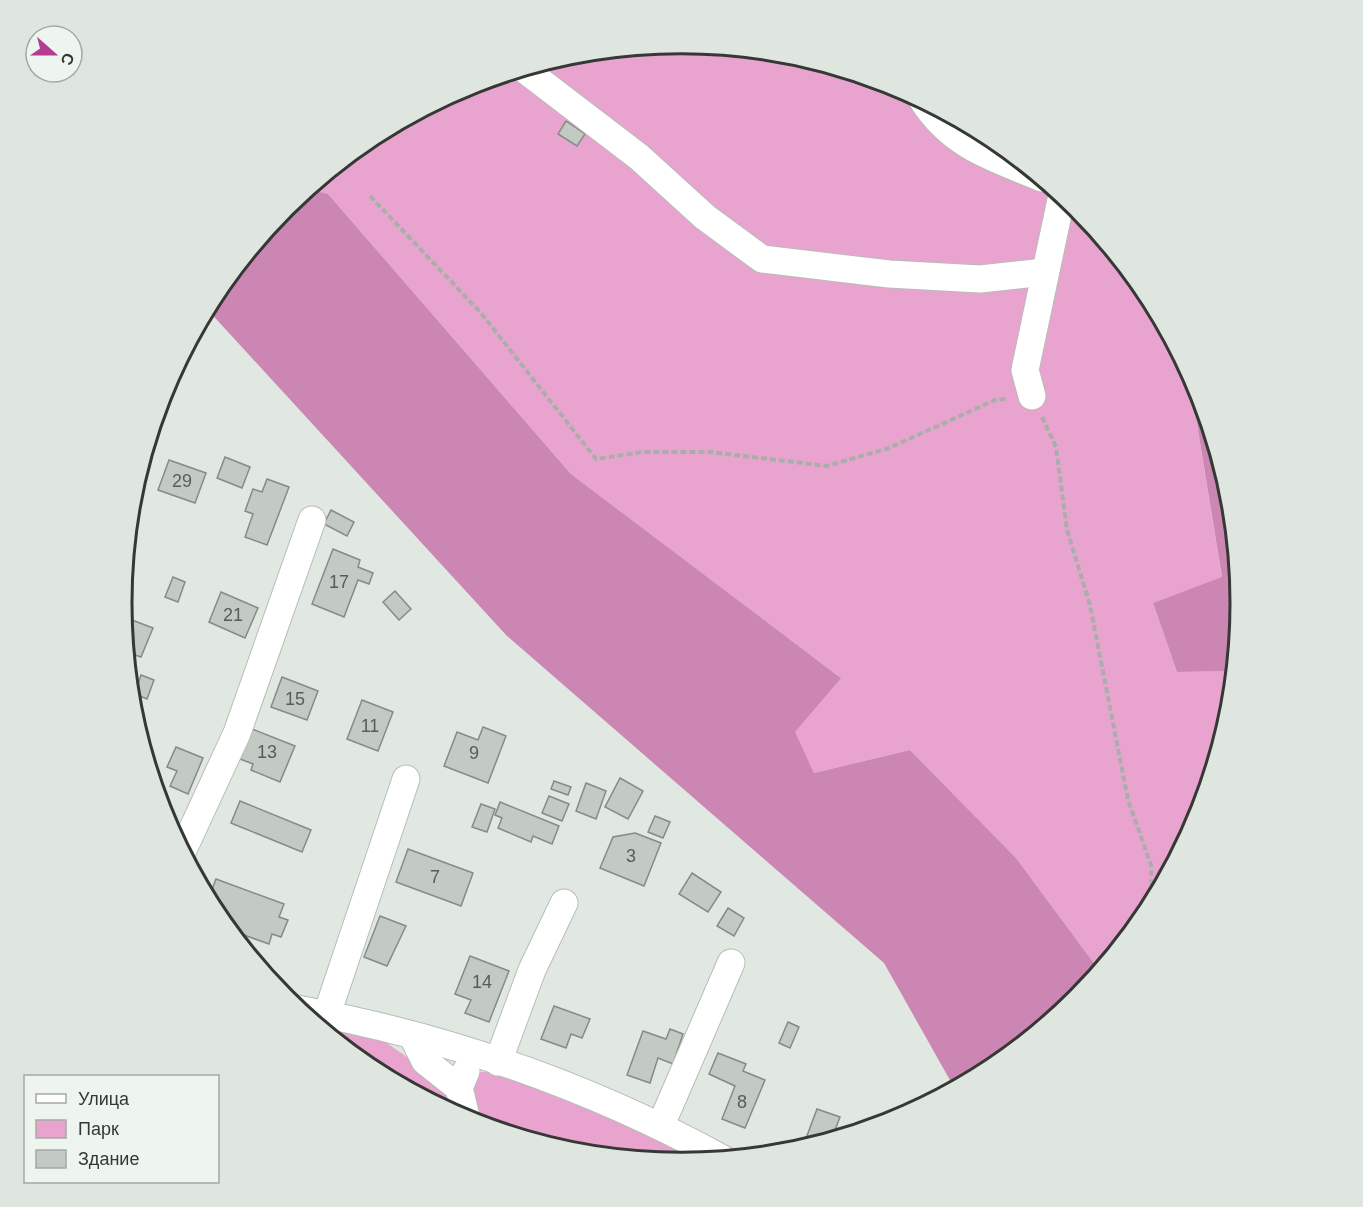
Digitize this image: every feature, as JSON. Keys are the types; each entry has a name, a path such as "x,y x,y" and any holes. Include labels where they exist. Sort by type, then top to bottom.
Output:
{"street":[{"path":"532,75 639,157 705,217 762,259 889,274 980,279 1044,272"},
{"path":"932,115 937,123 965,146 1013,166"},
{"path":"1032,396 1025,370 1060,205"},
{"path":"187,842 237,733 312,520"},
{"path":"327,1014 406,779"},
{"path":"498,1062 532,970 564,903"},
{"path":"661,1125 731,963"},
{"path":"314,1012 412,1035 473,1053 603,1098 661,1125 711,1152"},
{"path":"412,1035 424,1061 459,1088"},
{"path":"464,1108 459,1088 473,1053"}],"path":[{"path":"370,196 481,313 596,459 643,452 710,452 827,466 889,448 995,400 1032,396 1056,447 1067,530 1090,604 1128,800 1151,865 1152,887"}],"green space":[{"path":"682,54 717,55 789,65 858,83 892,96 925,111 987,147 1044,190 1070,215 1095,241 1138,298 1174,360 1200,421 1196,419 1222,578 1153,603 1177,672 1226,671 1212,746 1189,814 1174,847 1138,909 1096,965 1016,858 910,750 814,773 794,732 840,677 571,474 328,194 318,191 376,147 438,111 471,96 505,83 574,65 646,55"},
{"path":"329,1025 381,1039 417,1064 448,1093 451,1102 376,1060"},
{"path":"478,1072 492,1072 601,1105 693,1153 646,1152 610,1148 539,1134 475,1112 470,1088"}],"shaded area":[{"path":"318,191 328,194 571,474 841,678 795,732 814,773 910,750 1016,858 1096,965 1044,1017 987,1060 951,1082 884,963 507,636 214,316 268,241"},
{"path":"1196,418 1202,427 1212,461 1226,532 1230,568 1230,639 1226,671 1177,672 1153,603 1222,577"}],"building":[{"path":"566,121 585,134 577,146 558,134"},
{"path":"225,457 250,467 242,488 217,478"},
{"path":"169,460 206,473 195,503 158,490"},
{"path":"267,479 289,487 267,545 245,537 253,514 245,511 253,489 262,492"},
{"path":"331,510 354,522 347,536 324,524"},
{"path":"333,549 360,560 358,567 373,573 369,584 358,580 344,617 312,604"},
{"path":"173,577 185,582 178,602 165,597"},
{"path":"395,591 411,609 399,620 383,602"},
{"path":"221,592 258,608 245,638 209,622"},
{"path":"132,620 153,628 141,657 135,655"},
{"path":"141,675 154,680 147,699 141,696 138,683"},
{"path":"282,677 318,691 307,720 271,707"},
{"path":"362,700 393,712 378,751 347,739"},
{"path":"483,727 506,736 488,783 444,766 457,732 478,740"},
{"path":"252,729 295,746 280,782 251,770 253,764 240,759"},
{"path":"176,747 203,758 188,794 170,786 177,771 167,767"},
{"path":"620,778 643,791 628,819 605,807"},
{"path":"554,781 571,787 568,795 551,789"},
{"path":"586,783 606,791 596,819 576,811"},
{"path":"549,796 569,804 562,821 542,813"},
{"path":"240,801 311,830 302,852 231,823"},
{"path":"500,802 559,826 552,844 533,836 531,842 498,828 502,818 495,815"},
{"path":"481,804 495,809 487,832 472,827"},
{"path":"655,816 670,822 663,838 648,832"},
{"path":"635,833 661,843 644,886 600,868 613,837"},
{"path":"408,849 473,873 461,906 396,882"},
{"path":"692,873 721,892 708,912 679,894"},
{"path":"216,879 284,904 279,917 288,920 281,937 272,934 269,944 244,935 212,888"},
{"path":"728,908 744,918 734,936 717,926"},
{"path":"380,916 406,926 387,966 364,957"},
{"path":"470,956 509,971 489,1022 465,1013 471,1000 455,994"},
{"path":"554,1006 590,1019 582,1038 571,1034 566,1048 541,1039"},
{"path":"788,1022 799,1027 790,1048 779,1043"},
{"path":"670,1029 683,1034 673,1064 658,1058 650,1083 627,1075 643,1031 666,1039"},
{"path":"718,1053 746,1064 743,1071 765,1080 745,1128 722,1119 735,1086 709,1074"},
{"path":"817,1109 840,1117 835,1131 806,1138"}]}
